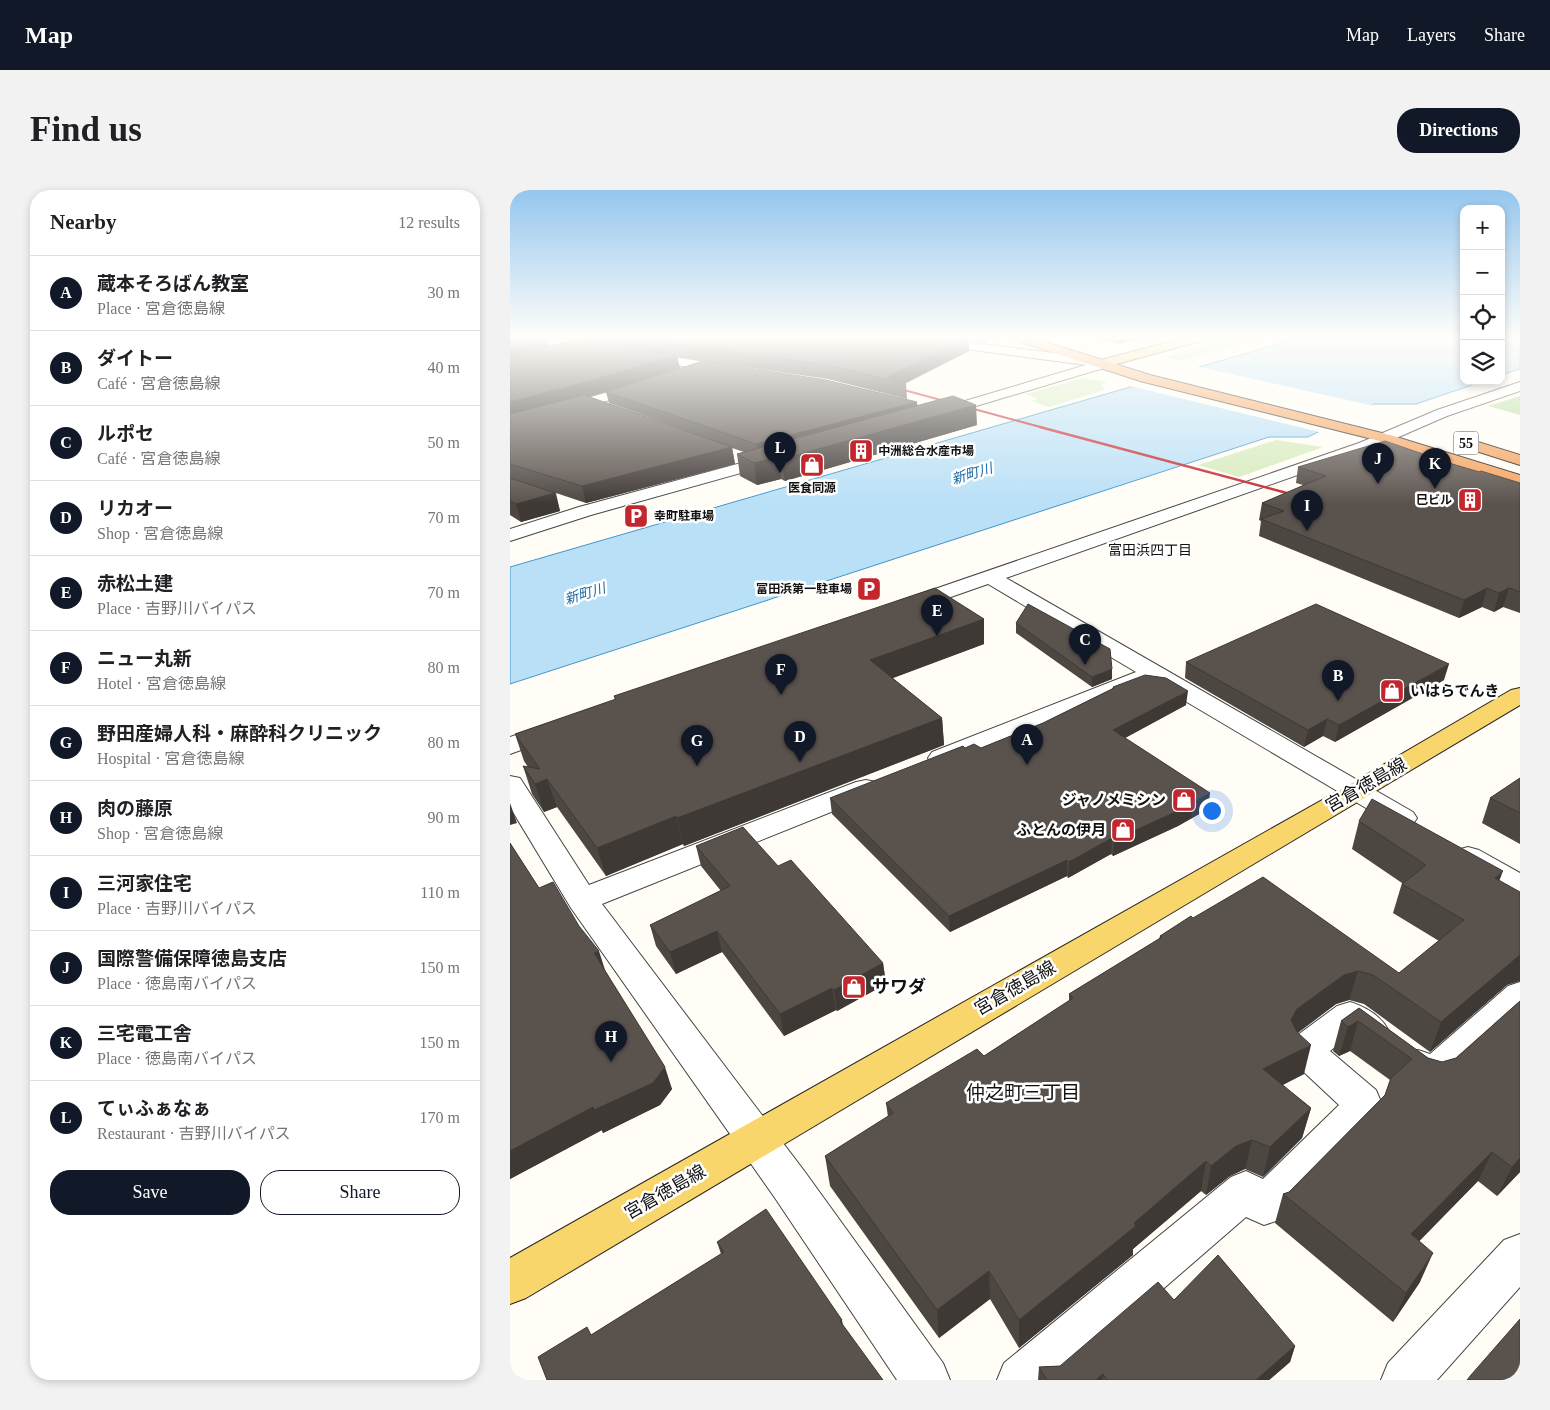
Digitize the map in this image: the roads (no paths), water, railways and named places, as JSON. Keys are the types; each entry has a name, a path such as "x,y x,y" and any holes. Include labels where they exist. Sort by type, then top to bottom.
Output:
{"highway":[{"path":"1227,394 1342,426 1386,429"},
{"name":"55","path":"1412,426 1520,460"},
{"name":"55","path":"1386,429 1520,480"}],"main road":[{"name":"宮倉徳島線","path":"510,1282 1357,792 1520,695"}],"street":[{"path":"510,424 619,394"},
{"path":"927,413 990,394"},
{"path":"887,614 1284,472 1365,446 1386,429 1412,426 1498,394"},
{"path":"589,403 608,410"},
{"path":"729,454 757,464"},
{"path":"510,535 585,511 785,456"},
{"path":"557,501 585,511"},
{"path":"990,577 1426,832"},
{"path":"915,768 1156,673"},
{"path":"510,746 576,722"},
{"path":"582,900 888,779"},
{"path":"510,784 582,900 756,1139 926,1380"},
{"path":"1452,847 1520,887"},
{"path":"1020,1380 1246,1190 1264,1206 1359,1111 1362,1102 1304,1050 1350,1016 1431,1074 1520,995"},
{"path":"1405,1380 1520,1255"}],"water":[{"name":"新町川","path":"1108,394 1447,394 1416,404 1374,404 1308,437 1269,437 510,684 510,567"}],"railway":[{"path":"917,394 1044,428"},
{"path":"1040,427 1298,496"}],"place":[{"name":"中洲総合水産市場","path":"861,451"},
{"name":"医食同源","path":"812,465"},
{"name":"てぃふぁなぁ","path":"780,473"},
{"name":"国際警備保障徳島支店","path":"1378,484"},
{"name":"三宅電工舎","path":"1435,489"},
{"name":"巳ビル","path":"1470,500"},
{"name":"幸町駐車場","path":"636,516"},
{"name":"三河家住宅","path":"1307,531"},
{"name":"富田浜第一駐車場","path":"869,589"},
{"name":"赤松土建","path":"937,636"},
{"name":"ルポセ","path":"1085,665"},
{"name":"いはらでんき","path":"1392,691"},
{"name":"ニュー丸新","path":"781,695"},
{"name":"ダイトー","path":"1338,701"},
{"name":"リカオー","path":"800,762"},
{"name":"蔵本そろばん教室","path":"1027,765"},
{"name":"野田産婦人科・麻酔科クリニック","path":"697,766"},
{"name":"ジャノメミシン","path":"1184,800"},
{"name":"ふとんの伊月","path":"1123,830"},
{"name":"サワダ","path":"854,987"},
{"name":"肉の藤原","path":"611,1062"}],"district":[{"name":"富田浜四丁目","path":"1150,550"},
{"name":"仲之町三丁目","path":"1023,1092"}]}
